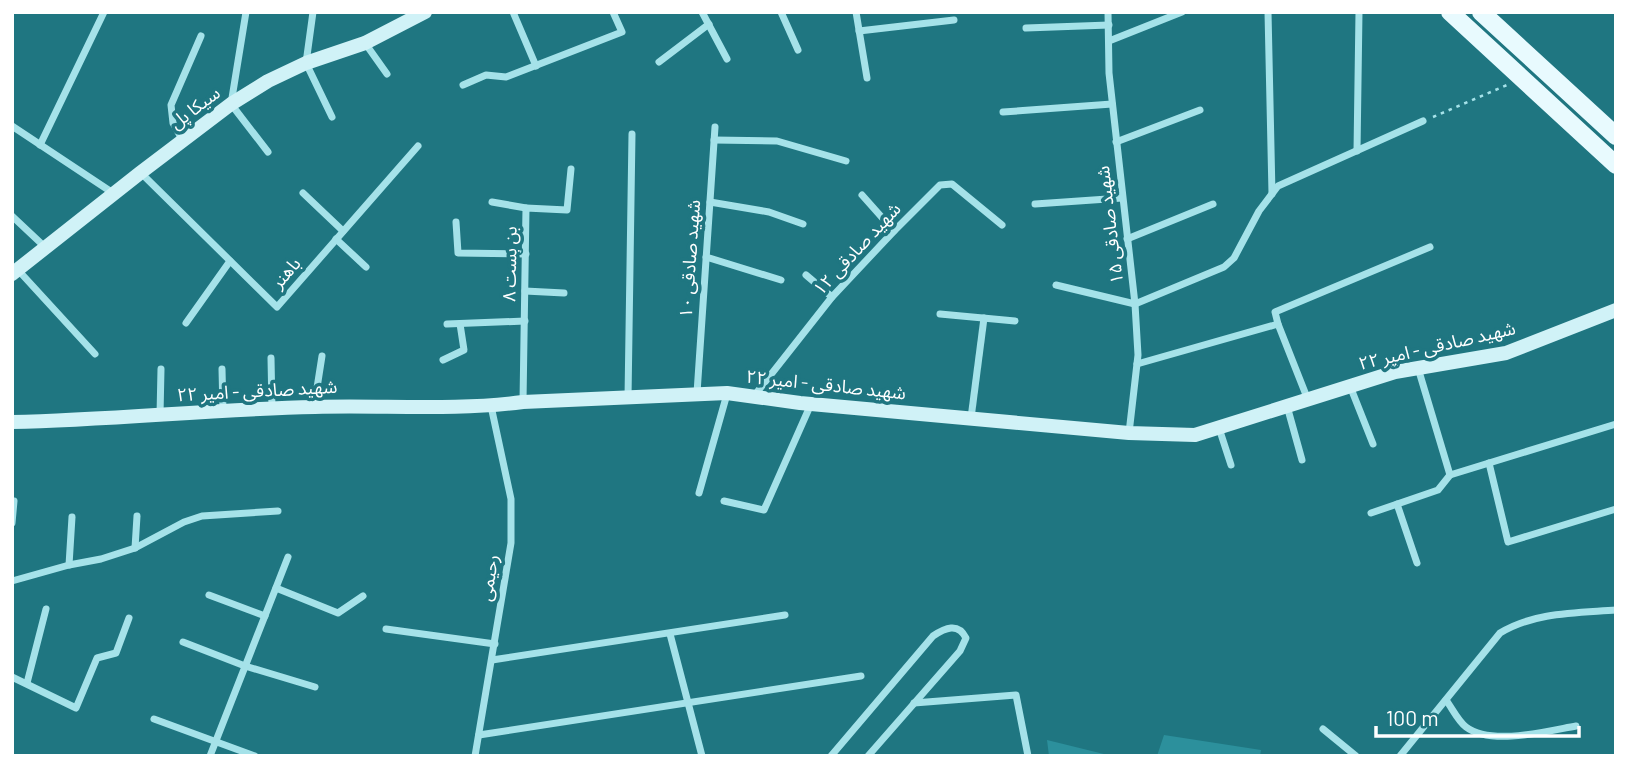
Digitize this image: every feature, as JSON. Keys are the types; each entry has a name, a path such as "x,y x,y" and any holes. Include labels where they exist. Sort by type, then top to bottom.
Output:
{"main road":[{"path":"1450,12 1616,165"},
{"path":"1481,12 1616,136"}],"street":[{"path":"40,145 104,12"},
{"path":"246,12 231,104 268,152"},
{"path":"313,12 306,63 332,117"},
{"name":"سیکا پل","path":"15,272 231,104 268,81 306,63 365,43 425,12"},
{"path":"513,12 536,66"},
{"path":"463,85 486,75 506,78 622,32 614,12"},
{"path":"702,12 727,59"},
{"path":"781,12 798,50"},
{"path":"856,12 867,78"},
{"name":"شهید صادقی ۱۵","path":"1108,12 1112,104 1135,304 1137,364 1129,433"},
{"path":"1109,41 1182,12"},
{"path":"1268,12 1272,195"},
{"path":"1357,151 1359,12"},
{"path":"859,31 954,20"},
{"path":"659,62 709,24"},
{"path":"1026,28 1109,25"},
{"path":"183,141 173,123 171,106 201,36"},
{"path":"365,43 387,74"},
{"path":"1003,112 1112,104"},
{"path":"1116,142 1200,110"},
{"path":"1056,285 1135,304 1224,267 1234,258 1259,211 1278,186 1423,121"},
{"path":"12,126 113,194"},
{"name":"شهید صادقی ۱۰","path":"697,393 715,127"},
{"path":"628,398 632,134"},
{"path":"714,140 777,141 846,161"},
{"name":"باهنر","path":"140,173 277,307 418,146"},
{"name":"بن بست ۸","path":"523,402 527,208 566,210 570,169"},
{"name":"شهید صادقی ۱۲","path":"754,397 832,297 940,185 953,184 1002,225"},
{"path":"303,193 343,231"},
{"path":"862,195 894,231"},
{"path":"1035,204 1122,198"},
{"path":"492,202 527,208"},
{"path":"710,202 769,212 803,224"},
{"path":"1127,239 1213,204"},
{"path":"12,216 47,249"},
{"path":"456,222 458,253 526,254"},
{"path":"336,239 366,267"},
{"path":"1308,400 1275,312 1430,247"},
{"path":"706,257 781,280"},
{"path":"186,323 230,261"},
{"path":"15,272 95,354"},
{"path":"806,275 832,297"},
{"path":"525,291 564,293"},
{"name":"شهید صادقی - امیر ۲۲","path":"12,422 314,407 491,406 523,402 727,393 971,419 1129,433 1195,435 1395,372 1506,353 1616,310"},
{"path":"940,314 1015,321"},
{"path":"971,419 984,318"},
{"path":"447,324 525,321"},
{"path":"443,360 464,351 460,324"},
{"path":"1137,364 1278,324"},
{"path":"314,407 322,356"},
{"path":"271,358 272,409"},
{"path":"1418,368 1450,475"},
{"path":"160,415 161,369"},
{"path":"222,369 223,412"},
{"path":"1350,386 1373,444"},
{"path":"699,493 727,393"},
{"path":"724,502 764,510 811,404"},
{"name":"رحیمی","path":"475,756 511,543 511,499 491,406"},
{"path":"1287,406 1302,460"},
{"path":"1371,513 1438,490 1450,475 1616,424"},
{"path":"1219,428 1231,465"},
{"path":"1489,463 1508,542 1616,509"},
{"path":"12,523 14,501"},
{"path":"1397,504 1417,563"},
{"path":"12,581 135,548 184,522 202,516 278,511"},
{"path":"135,548 137,516"},
{"path":"69,565 72,517"},
{"path":"211,756 288,558"},
{"path":"276,588 338,613 363,596"},
{"path":"209,595 265,616"},
{"path":"27,683 46,609"},
{"path":"1400,756 1500,633 1513,625 1542,617 1616,610"},
{"path":"492,660 786,615"},
{"path":"12,677 76,708 97,658 116,653 129,618"},
{"path":"831,756 933,636 945,628 963,631 966,638 960,651 869,756"},
{"path":"386,629 495,644"},
{"path":"670,634 702,756"},
{"path":"183,642 245,666 314,687"},
{"path":"479,735 861,676"},
{"path":"914,704 1016,695 1028,756"},
{"path":"1446,700 1466,727 1493,736 1525,735 1576,726"},
{"path":"154,719 255,756"},
{"path":"1323,729 1356,756"}],"path":[{"path":"1423,121 1522,79"}],"shaded area":[{"path":"1164,735 1261,750 1260,756 1157,756"},
{"path":"1047,740 1112,756 1049,756"}]}
